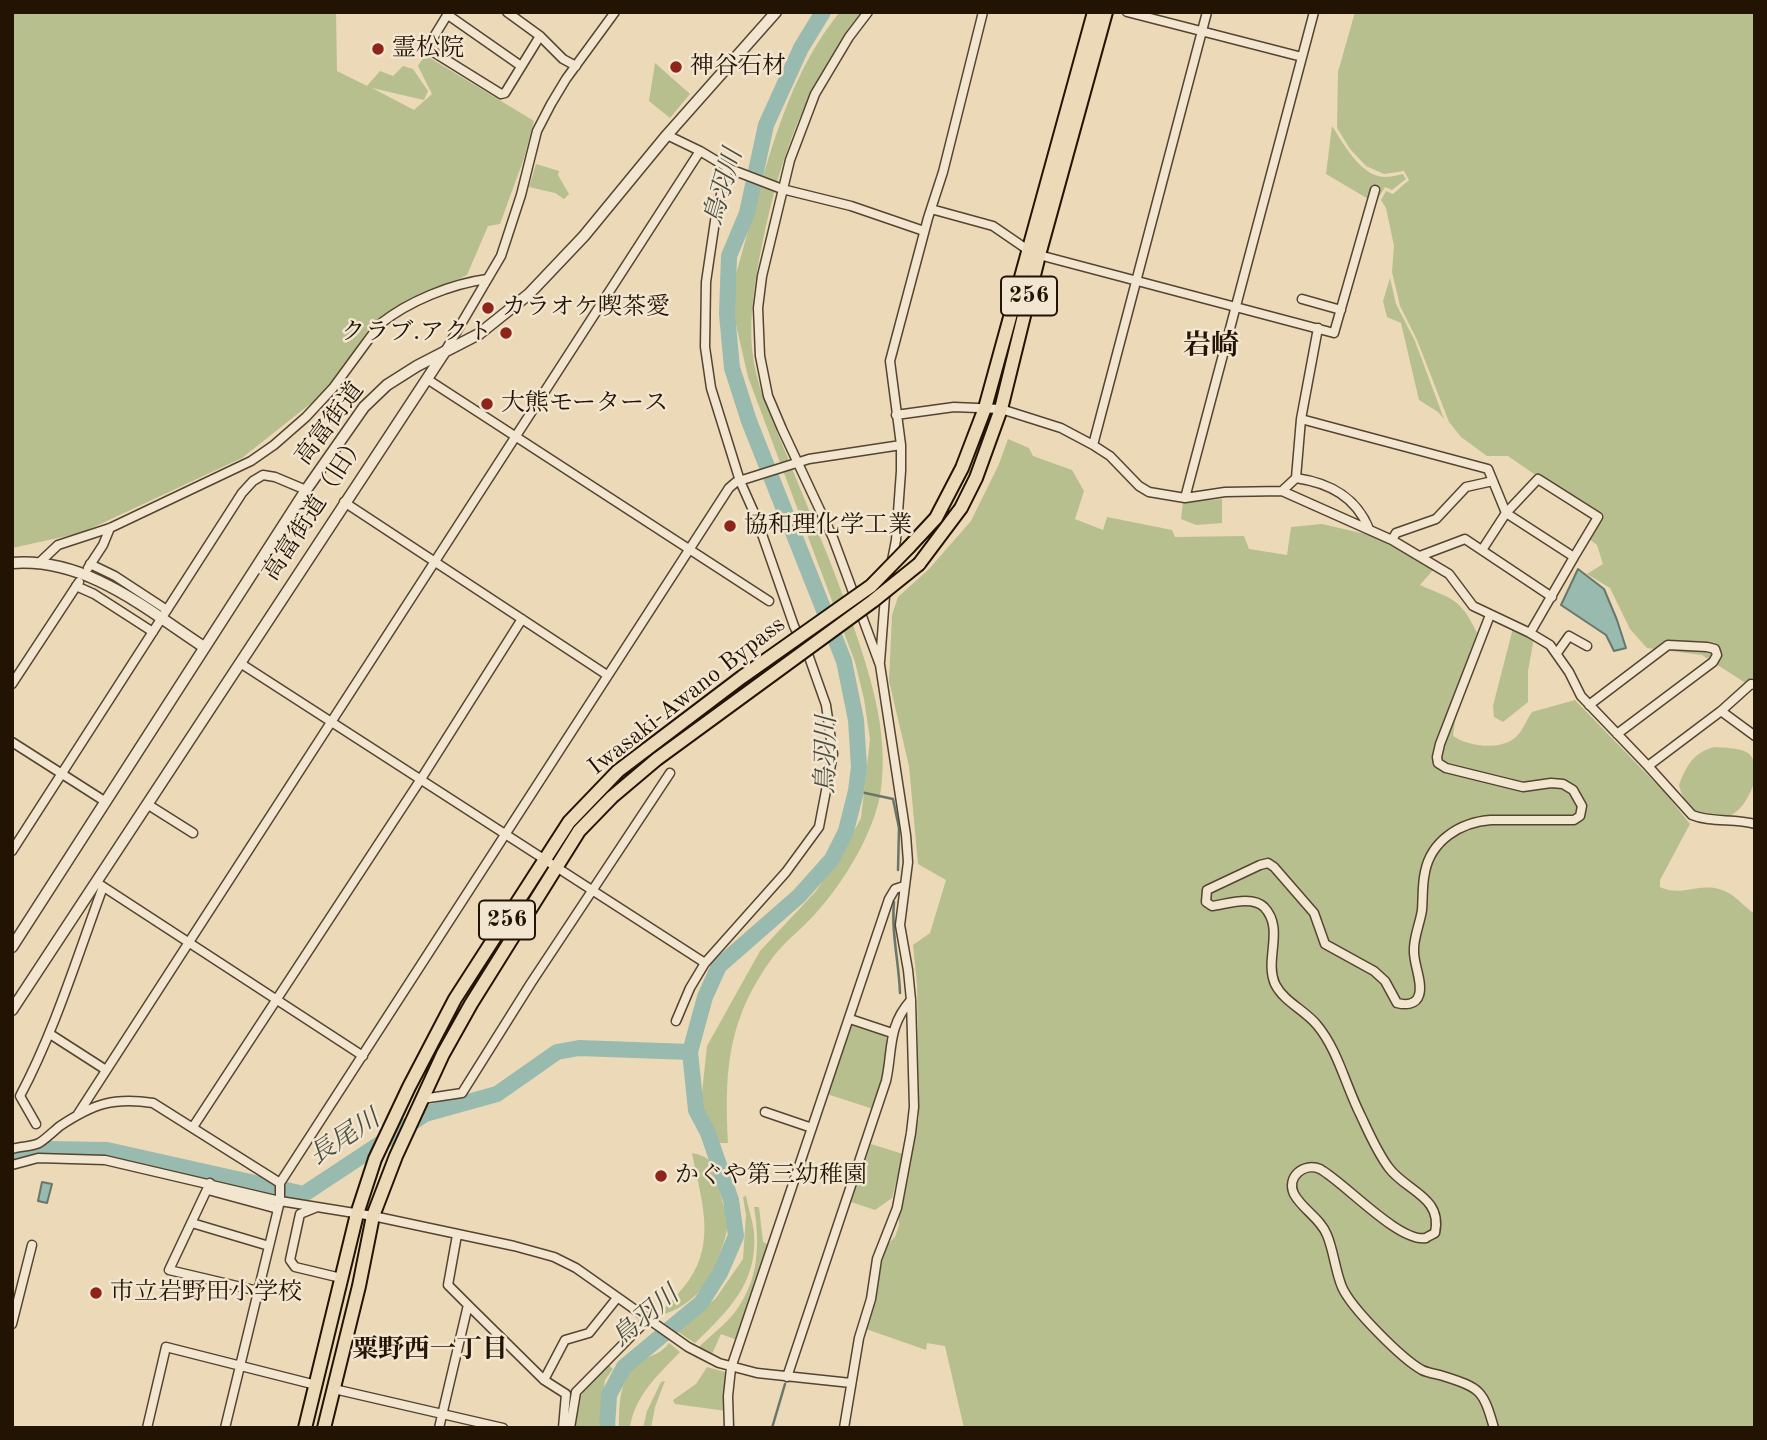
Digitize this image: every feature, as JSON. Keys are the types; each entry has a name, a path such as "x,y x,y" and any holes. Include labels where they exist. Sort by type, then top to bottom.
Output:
{"highway":[{"name":"Iwasaki-Awano Bypass","path":"305,1428 357,1214 375,1158 456,999 552,863 612,797 657,759 873,601 919,564 961,508 976,478 1001,409 1034,252 1094,12"},
{"name":"Iwasaki-Awano Bypass","path":"324,1428 373,1216 400,1146 443,1054 552,863 569,822 596,793 647,749 742,677 871,586 936,518 962,468 985,408 1106,12"}],"street":[{"path":"508,12 540,36 563,59 576,66"},
{"name":"高富街道（旧）","path":"12,1010 100,885 148,804 444,353 501,256 521,195 537,131 551,104 615,12"},
{"name":"高富街道","path":"12,947 306,490 364,407 387,385 479,334 529,294 584,236 667,135 776,12"},
{"path":"844,1428 877,1259 897,1208 908,1158 914,1107 911,1000 900,925 908,862 906,835 880,665 833,538 768,396 763,375 758,308 781,188 790,160 815,94 849,37 868,12"},
{"path":"880,665 885,596 896,540 901,445 890,361 924,231 943,172 983,12"},
{"path":"1127,12 1302,57"},
{"path":"1093,444 1207,12"},
{"path":"1185,498 1314,12"},
{"path":"521,66 449,14 427,48 501,94 505,93 540,36"},
{"path":"667,135 728,168 781,188 851,206 924,231"},
{"path":"78,1114 700,151"},
{"path":"676,1021 705,962 786,872 819,827 832,754 826,705 816,674 794,626 710,388 705,347 706,282 715,221 728,168"},
{"path":"931,209 993,226 1034,252 1334,333 1375,190"},
{"path":"39,563 58,545 110,528 251,461 306,416 332,388 380,324 389,317 439,292 487,279"},
{"path":"1302,299 1341,310"},
{"path":"1282,491 1296,478 1301,419 1318,328"},
{"path":"427,379 769,601"},
{"path":"895,415 954,407 1001,409 1061,428 1093,444 1110,456 1139,486 1161,495 1185,498 1225,492 1282,491 1369,528 1449,575 1473,606 1550,645 1581,696 1692,816 1755,824"},
{"path":"1301,419 1488,469 1506,513 1574,557"},
{"path":"225,1428 279,1205 280,1183 729,488 742,480 796,462 901,445"},
{"path":"12,851 242,493 263,475 306,490"},
{"path":"1296,478 1314,481 1341,493 1363,515 1369,528"},
{"path":"1482,550 1506,513 1538,479 1598,517 1530,633"},
{"path":"1392,540 1396,533 1436,519 1466,487 1493,481"},
{"path":"345,502 607,675"},
{"path":"110,528 89,566 115,576 204,647"},
{"path":"1420,556 1465,539 1552,597"},
{"path":"12,563 39,563 86,574 164,615"},
{"path":"12,684 77,584 153,632"},
{"path":"1490,615 1440,744 1438,763 1446,768 1523,787 1563,784 1573,790 1582,806 1580,816 1574,820 1478,821 1462,826 1444,838 1430,855 1424,874 1422,912 1413,948 1419,985 1419,995 1414,1002 1404,1005 1397,1003 1385,981 1374,971 1325,944 1314,913 1268,863 1207,890 1205,896 1206,902 1212,906 1250,900 1262,905 1270,917 1275,933 1272,972 1275,984 1283,995 1316,1023 1326,1037 1350,1094 1390,1169 1434,1209 1437,1222 1435,1233 1427,1238 1416,1237 1404,1232 1365,1205 1318,1168 1308,1167 1299,1171 1293,1178 1294,1195 1327,1234 1343,1290 1359,1313 1422,1370 1463,1382 1479,1391 1486,1400 1494,1428"},
{"path":"192,1127 421,779 522,619"},
{"path":"1557,653 1569,636 1587,646"},
{"path":"1589,705 1668,645 1715,649 1717,655 1713,662 1617,734"},
{"path":"240,663 705,962"},
{"path":"1648,766 1751,684 1755,685"},
{"path":"1721,710 1755,736"},
{"path":"12,742 106,802"},
{"path":"422,1099 462,1093 670,773"},
{"path":"148,804 193,833"},
{"path":"36,1124 20,1096 50,1034 100,885 363,1056"},
{"path":"729,1428 731,1367 889,899 895,889 904,886"},
{"path":"787,1377 886,1081 892,1033 901,1012 911,1000"},
{"path":"850,1019 892,1033"},
{"path":"50,1034 106,1070"},
{"path":"12,1165 39,1151 47,1136 78,1114 112,1101 136,1100 153,1103 280,1183"},
{"path":"765,1112 812,1128"},
{"path":"12,1149 105,1160 279,1205 317,1207 373,1216 554,1257 589,1276 617,1298 708,1358 731,1367 787,1377 851,1383"},
{"path":"209,1186 169,1270 258,1291"},
{"path":"317,1207 300,1213 290,1260 295,1266 341,1278"},
{"path":"192,1223 269,1246"},
{"path":"457,1235 448,1285 544,1380 566,1394 563,1428"},
{"path":"12,1324 32,1245"},
{"path":"544,1380 565,1340 589,1333 617,1298"},
{"path":"439,1428 468,1305"},
{"path":"570,1428 576,1392 650,1320"},
{"path":"147,1428 166,1347 316,1385"},
{"path":"334,1389 503,1428"}],"green space":[{"path":"12,12 336,12 337,71 367,86 380,71 393,76 403,66 413,69 428,91 424,100 372,88 414,110 432,94 418,66 425,55 534,121 524,158 500,224 488,226 467,275 374,321 329,389 242,458 81,533 12,548"},
{"path":"840,12 861,12 811,95 785,157 759,260 751,338 754,363 764,399 836,576 870,680 880,723 883,767 881,789 872,822 857,856 816,913 773,957 746,1002 732,1045 729,1068 728,1143 716,1143 701,1102 707,1046 760,951 816,891 861,818 870,739 855,662 748,377 734,316 735,278 775,139 802,72 819,40"},
{"path":"1355,12 1755,12 1755,689 1702,655 1647,648 1630,629 1610,588 1587,574 1603,564 1597,545 1588,538 1599,519 1508,456 1487,456 1461,437 1449,422 1417,340 1400,306 1392,272 1394,246 1386,208 1381,200 1386,191 1393,194 1409,180 1404,171 1384,174 1366,166 1350,149 1337,128 1338,72"},
{"path":"655,63 690,94 670,118 649,101"},
{"path":"1332,126 1347,150 1368,171 1385,177 1403,174 1406,179 1392,190 1385,187 1375,203 1326,174"},
{"path":"536,164 559,171 558,175 569,194 564,199 555,193 529,187"},
{"path":"1390,278 1396,304 1415,341 1444,419 1419,400 1401,323 1387,317 1383,301"},
{"path":"1008,439 1029,448 1033,456 1072,470 1084,491 1075,519 1103,530 1107,517 1172,530 1175,537 1244,536 1249,549 1287,555 1291,527 1322,524 1374,536 1433,570 1420,585 1460,606 1477,633 1460,686 1453,736 1476,745 1503,744 1517,736 1532,712 1575,700 1667,795 1690,824 1660,880 1660,887 1675,891 1719,889 1730,893 1755,914 1755,1428 964,1428 945,1346 927,1343 926,1350 866,1329 886,1246 895,1237 899,1225 899,1198 919,1118 917,984 913,945 930,933 946,880 918,864 909,766 889,681 892,615 898,597 929,569 971,521"},
{"path":"1222,499 1222,523 1196,525 1181,519 1183,502"},
{"path":"1513,628 1534,638 1528,671 1528,702 1503,722 1494,717 1493,706"},
{"path":"1714,747 1734,748 1748,753 1755,772 1751,791 1741,807 1728,817 1719,819 1703,816 1690,806 1679,785 1692,761"},
{"path":"853,1019 887,1030 884,1071 873,1109 827,1094"},
{"path":"871,1144 903,1154 892,1198 875,1210 851,1202"},
{"path":"692,1153 706,1158 716,1171 726,1215 724,1242 709,1278 696,1295 678,1308 656,1317 689,1280 702,1249 704,1218"},
{"path":"746,1196 754,1233 751,1267 738,1295 695,1343 678,1332 716,1298 743,1259 746,1215 743,1197"},
{"path":"754,1207 759,1207 763,1242 769,1245 737,1340 721,1334 712,1354 699,1347 735,1312 753,1274 757,1248"},
{"path":"669,1343 680,1352 642,1396 632,1416 630,1428 619,1428 620,1400 628,1374 641,1361 659,1352"},
{"path":"609,1365 613,1369 605,1380 599,1428 574,1428 577,1407 583,1392"},
{"path":"707,1367 725,1372 726,1411 675,1404 673,1400 696,1384"},
{"path":"665,1381 655,1407 651,1428 643,1428 647,1411 661,1382"}],"water":[{"path":"1578,569 1604,589 1626,648 1614,651 1606,635 1561,605"},
{"path":"42,1182 52,1184 47,1203 38,1201"}],"waterway":[{"name":"鳥羽川","path":"607,1428 609,1395 624,1367 701,1303 720,1273 736,1236 731,1200 708,1133 696,1110 690,1052 705,997 719,966 799,896 832,859 846,831 856,791 859,767 856,720 844,661 749,421 732,368 727,314 729,256 747,213 766,125 801,48 823,12"},
{"path":"856,791 893,799 899,828 898,870"},
{"path":"894,902 900,993"},
{"name":"長尾川","path":"12,1156 47,1149 107,1150 304,1194 425,1114 497,1094 557,1052 579,1048 690,1052"},
{"path":"772,1428 785,1384"}],"place":[{"name":"霊松院","path":"378,49"},
{"name":"神谷石材","path":"676,67"},
{"name":"カラオケ喫茶愛","path":"488,308"},
{"name":"クラブ.アクト","path":"506,333"},
{"name":"大熊モータース","path":"487,404"},
{"name":"協和理化学工業","path":"730,526"},
{"name":"かぐや第三幼稚園","path":"661,1176"},
{"name":"市立岩野田小学校","path":"96,1293"}],"district":[{"name":"岩崎","path":"1211,347"},
{"name":"粟野西一丁目","path":"430,1350"}]}
